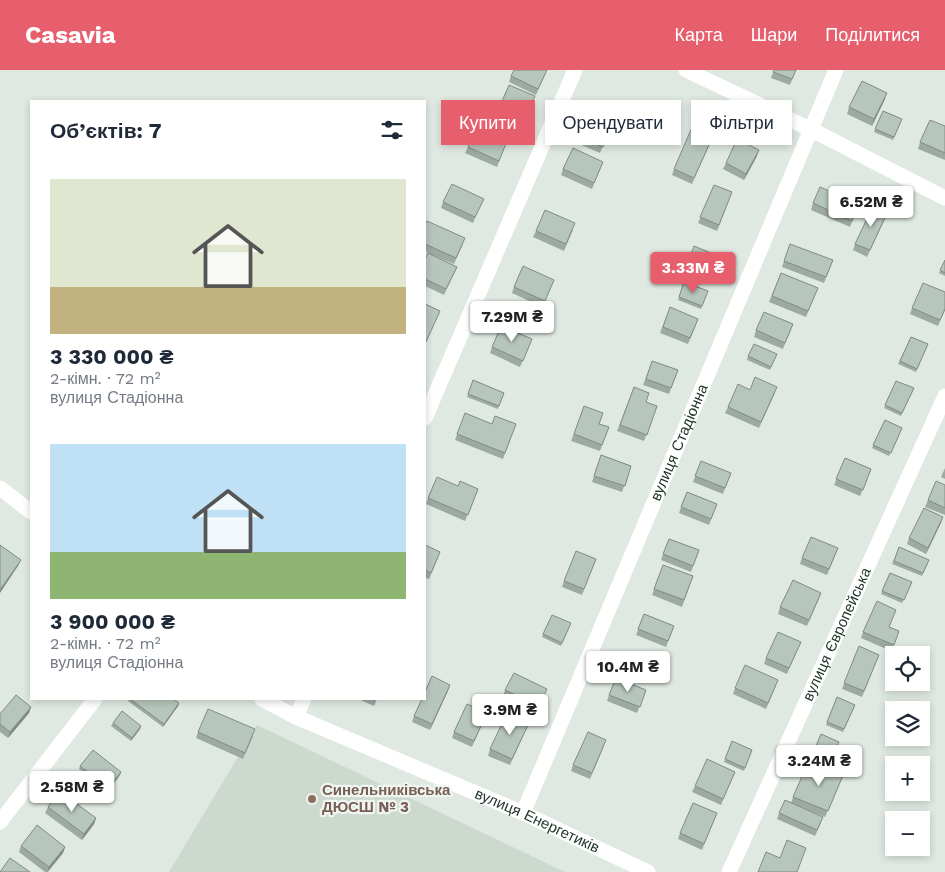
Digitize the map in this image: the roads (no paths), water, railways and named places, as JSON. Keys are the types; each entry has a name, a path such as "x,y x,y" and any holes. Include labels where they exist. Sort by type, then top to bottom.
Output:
{"street":[{"path":"426,416 575,70"},
{"path":"686,70 812,130 945,198"},
{"name":"вулиця Стадіонна","path":"523,813 836,70"},
{"name":"вулиця Європейська","path":"729,872 945,396"},
{"path":"0,488 30,511"},
{"path":"0,822 94,700"},
{"name":"вулиця Енергетиків","path":"264,700 296,717 523,813 648,872"},
{"path":"296,717 304,700"}],"place":[{"name":"Синельниківська ДЮСШ № 3","path":"312,799"}]}
